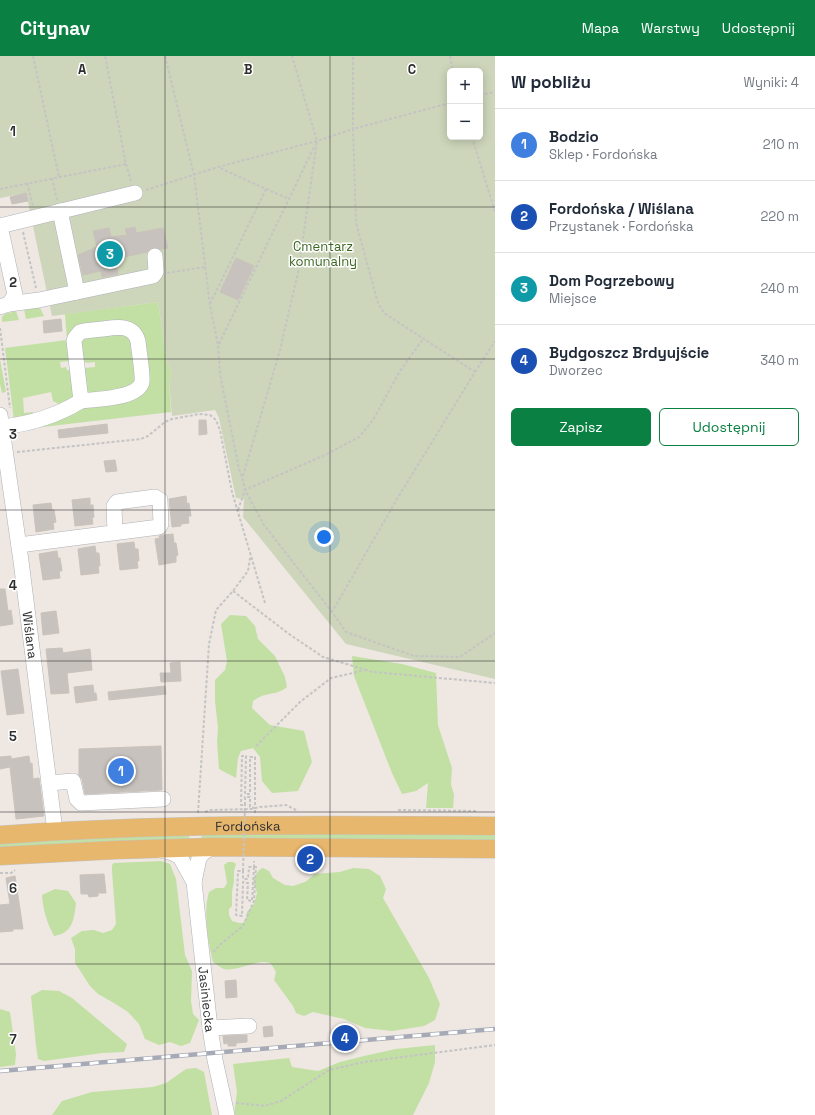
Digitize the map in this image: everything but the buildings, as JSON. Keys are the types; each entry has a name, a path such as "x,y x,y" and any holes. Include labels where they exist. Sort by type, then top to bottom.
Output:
{"main road":[{"name":"Fordońska","path":"0,835 197,820 495,826"},
{"name":"Fordońska","path":"0,856 212,847 495,849"}],"street":[{"path":"5,305 15,295 0,226 135,193"},
{"path":"60,211 77,292"},
{"path":"5,305 39,300 153,276 156,272 155,256"},
{"path":"1,421 12,426 51,415 81,401 128,394 136,391 140,386 142,379 138,341 137,337 132,332 121,327 84,331 80,332 74,338 81,401"},
{"name":"Wiślana","path":"1,421 19,545 55,831"},
{"path":"19,545 115,532"},
{"path":"49,783 74,781 77,799 81,802 163,799"},
{"name":"Jasiniecka","path":"212,847 203,853 199,858 194,882 210,1028 215,1060 226,1109"},
{"name":"Jasiniecka","path":"151,849 168,852 180,857 194,882"},
{"path":"210,1028 249,1026"}],"path":[{"path":"33,56 59,177"},
{"path":"105,56 126,164 135,193 218,167 317,141 353,129 447,104"},
{"path":"165,56 194,175 210,305 218,345 220,374 239,469 245,490 264,525 346,632 414,656 460,657 495,633"},
{"path":"242,477 280,350 298,273 317,141 292,56"},
{"path":"353,56 353,129 356,223 378,303 384,313 475,372"},
{"path":"450,56 453,68"},
{"path":"483,94 495,92"},
{"path":"473,140 495,212"},
{"path":"218,345 317,141"},
{"path":"0,189 126,164"},
{"path":"218,167 289,199"},
{"path":"52,178 60,211"},
{"path":"27,183 35,217"},
{"path":"210,305 266,189"},
{"path":"20,221 39,300"},
{"path":"153,276 205,267"},
{"path":"238,510 245,490 325,455 359,437 373,420 400,371 423,339"},
{"path":"332,612 397,499 495,341"},
{"path":"6,453 141,439 148,436 165,422 172,419 199,414 210,415 216,420 220,430 232,492 265,603"},
{"path":"197,820 209,644 216,610 248,571 251,557"},
{"path":"233,591 289,634 323,657 374,672 495,683"},
{"path":"256,746 300,702 331,678 367,670"},
{"path":"245,804 241,805 242,756 246,756 245,794 250,794 250,757 255,757 254,813"},
{"path":"254,867 249,867 248,879 243,879 245,797 250,797 250,808 255,808"},
{"path":"197,820 211,810 251,809 286,805 299,812"},
{"path":"243,871 238,871 236,915 242,916 243,882 248,883 247,900 252,901 254,856"},
{"path":"209,956 223,942 243,926 254,901 256,867 254,867"},
{"path":"226,1109 233,1102 265,1106 281,1101 329,1070 364,1062 495,1045"}],"green space":[{"name":"Cmentarz komunalny","path":"0,56 495,56 495,679 346,644 243,517 244,499 236,498 219,418 215,410 172,416 169,382 172,373 167,363 158,302 52,316 26,193 0,198"},
{"path":"158,302 167,363 172,373 169,382 171,412 34,428 34,424 79,406 135,396 140,338 79,329 70,361 60,362 61,368 66,367 67,370 70,371 74,394 73,398 59,404 53,401 51,392 23,398 24,413 33,412 33,417 14,420 5,348 67,340 65,314"},
{"path":"39,306 44,316 26,319 24,309"},
{"path":"16,311 19,320 2,322 2,317 5,314"},
{"path":"128,332 139,378 134,389 86,394 84,368 95,367 95,362 87,363 82,360 79,337"},
{"path":"0,359 6,392 2,393 0,384"},
{"path":"230,615 246,616 255,626 258,639 275,656 285,677 287,687 279,692 262,696 253,701 252,708 270,725 304,731 312,762 298,791 272,793 262,781 260,757 253,748 241,751 238,758 236,778 219,769 215,680 225,670 227,661 221,624"},
{"path":"352,656 402,664 436,673 438,725 452,768 451,784 454,795 453,808 426,808 428,783 416,791 402,794 392,773 354,676"},
{"path":"495,831 495,842 203,839 201,837 203,834"},
{"path":"185,834 189,836 190,839 0,851 0,841"},
{"path":"161,861 170,864 176,879 185,955 192,971 191,1001 193,1014 199,1020 190,1043 181,1046 170,1042 159,1045 145,1039 139,1024 128,1012 98,994 90,986 75,963 75,949 71,938 82,931 94,930 103,933 112,930 116,924 112,871 112,865 114,863"},
{"path":"228,862 233,862 236,864 232,892 232,906 229,909 229,915 232,921 239,923 243,923 246,919 247,912 254,904 257,893 253,880 259,870 263,868 269,871 273,878 285,885 293,886 305,882 315,874 340,872 353,868 369,869 380,876 386,889 383,898 429,978 440,1004 435,1020 424,1026 392,1031 365,1028 344,1019 313,1012 304,1016 296,1013 293,1006 274,980 276,972 271,964 261,962 236,968 224,969 213,962 209,946 206,917 207,900 209,892 216,888 224,888 227,883 224,865"},
{"path":"55,889 68,891 76,903 73,920 69,928 65,932 54,936 49,926 43,906 42,895"},
{"path":"42,990 59,991 72,998 127,1044 124,1052 102,1053 44,1061 38,1059 31,996"},
{"path":"0,1009 10,1012 16,1054 15,1065 0,1067"},
{"path":"435,1045 435,1062 429,1083 413,1115 234,1115 237,1092 233,1064 289,1058 292,1067 318,1071 340,1062 364,1056 396,1049"},
{"path":"196,1068 204,1072 212,1115 52,1115 62,1101 92,1092 153,1087 166,1083 186,1069"}],"railway":[{"path":"0,1071 495,1029"}],"place":[{"name":"Dom Pogrzebowy","path":"110,254"},
{"name":"Bodzio","path":"121,771"},
{"name":"Fordońska / Wiślana","path":"310,859"},
{"name":"Bydgoszcz Brdyujście","path":"345,1038"}]}
